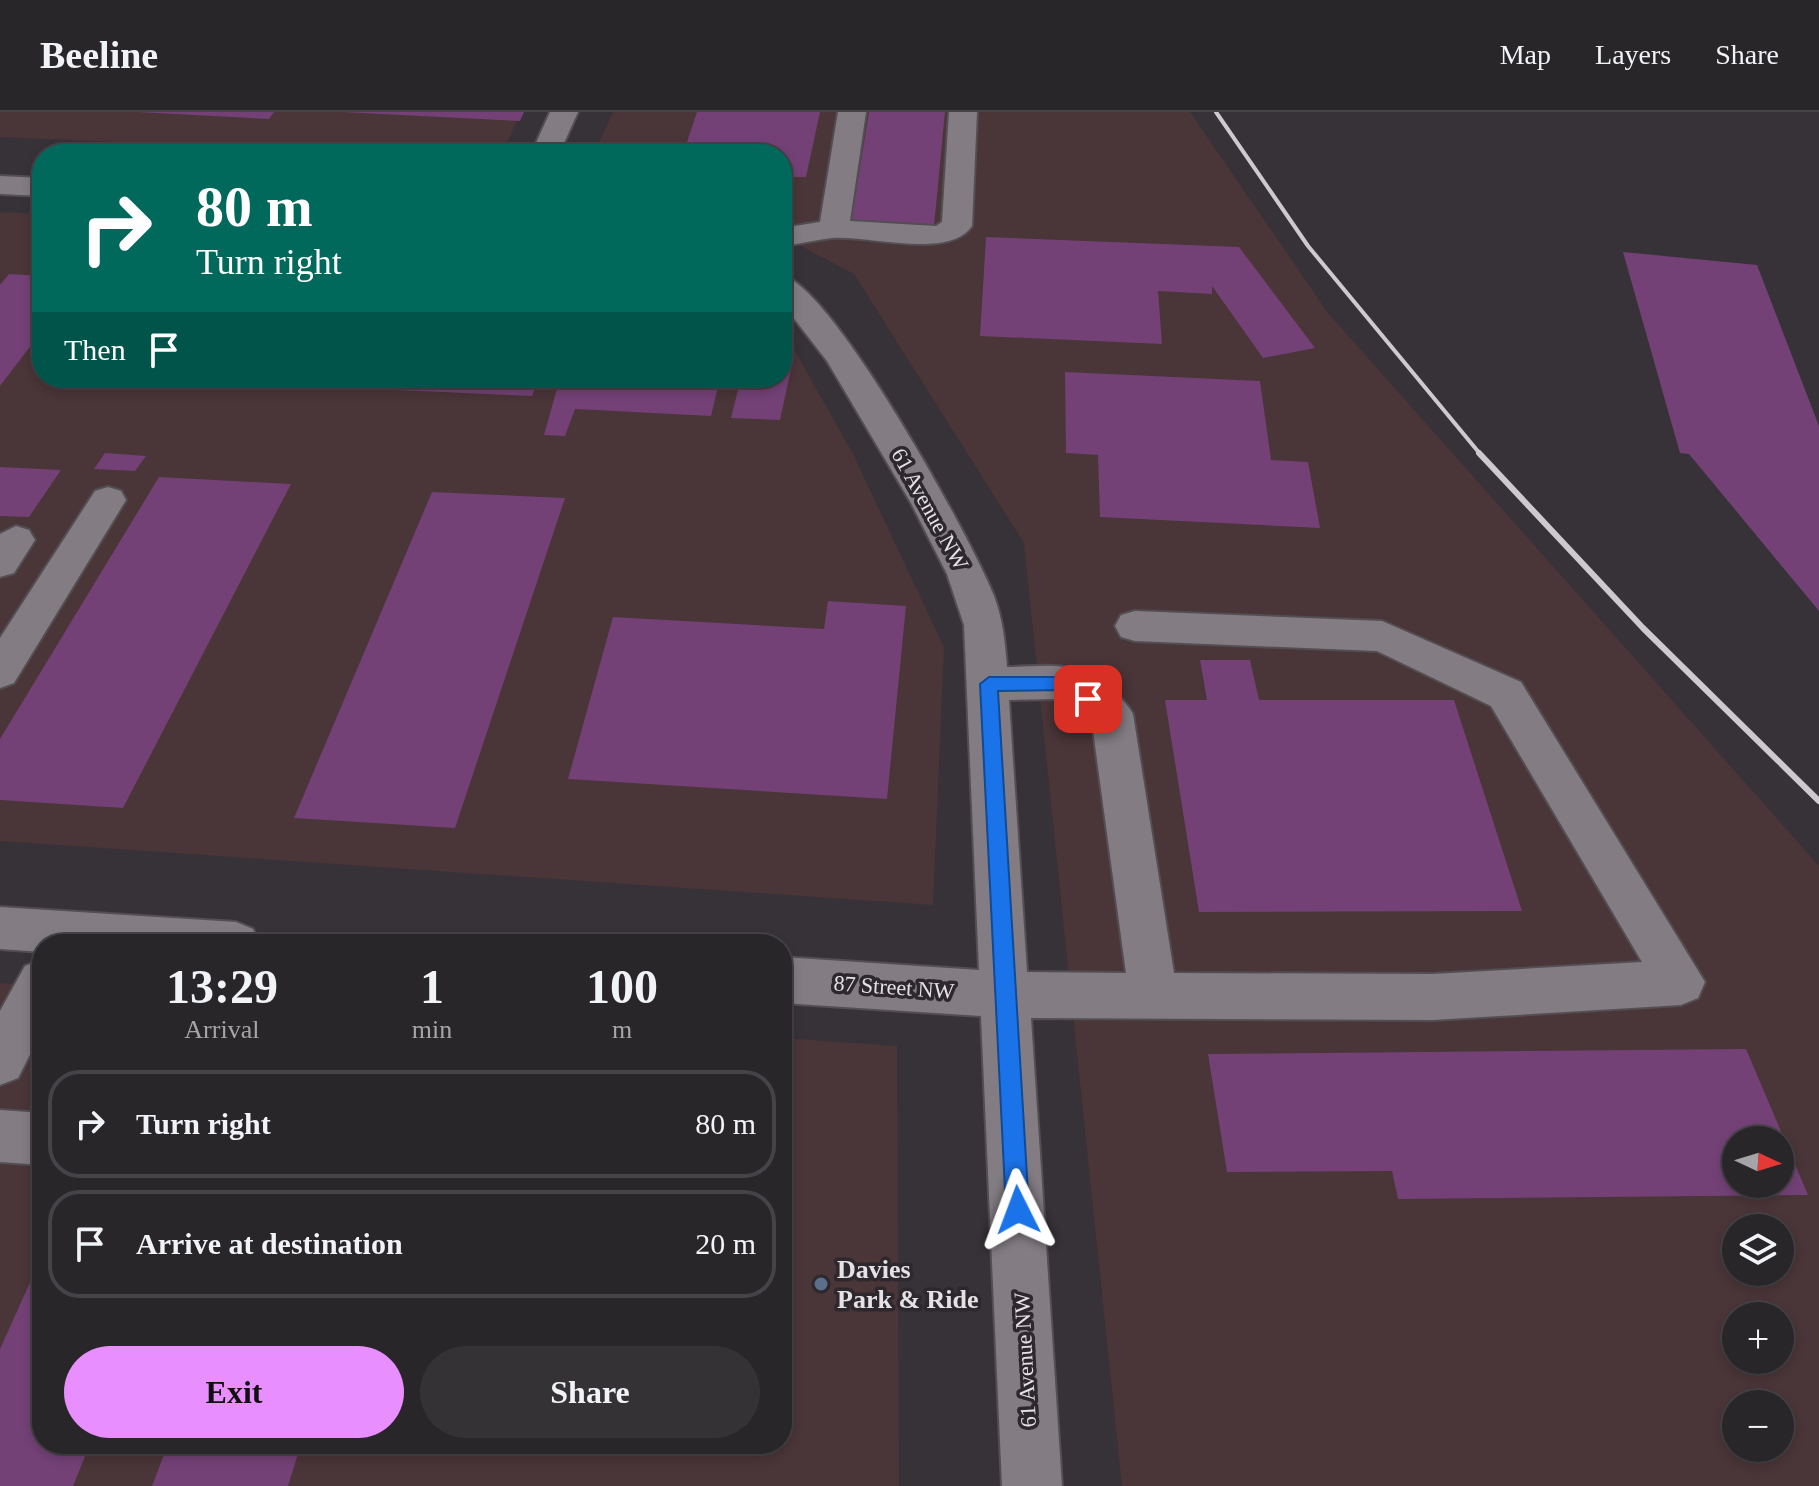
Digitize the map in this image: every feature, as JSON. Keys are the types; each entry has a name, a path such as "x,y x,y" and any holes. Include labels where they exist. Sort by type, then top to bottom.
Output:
{"street":[{"path":"550,144 564,112"},
{"path":"834,229 852,112"},
{"path":"792,235 834,229 942,235 957,226 963,112"},
{"path":"0,185 32,187"},
{"name":"61 Avenue NW","path":"792,294 812,313 844,361 964,564 984,625 1032,1486"},
{"path":"0,672 108,500"},
{"name":"87 Street NW","path":"792,981 1007,995 1433,997 1681,982 1506,694 1382,636 1135,626"},
{"path":"989,684 1064,683 1112,714 1153,994"},
{"path":"0,928 39,934"},
{"path":"0,1061 32,1001"},
{"path":"0,1136 32,1138"}],"shaded area":[{"path":"0,112 521,112 507,144 155,144 0,137"},
{"path":"613,112 1190,112 1328,313 1819,866 1819,1486 1122,1486 1024,543 854,274 792,241 792,144 599,144"},
{"path":"0,212 32,214 32,388 792,388 792,346 852,452 944,647 933,905 0,841"},
{"path":"0,983 32,985 32,1454 792,1454 792,1039 897,1046 899,1486 0,1486"}],"building":[{"path":"137,112 274,112 269,119"},
{"path":"342,112 524,112 520,121"},
{"path":"697,112 820,112 806,177 792,177 792,144 686,144"},
{"path":"869,112 945,112 934,226 851,222"},
{"path":"986,237 1239,247 1315,348 1263,358 1212,286 1212,294 1158,291 1162,344 980,336"},
{"path":"1623,252 1757,265 1819,426 1819,611 1689,454 1680,453"},
{"path":"9,274 32,275 32,344 0,386 0,285"},
{"path":"1065,372 1260,381 1271,460 1308,462 1320,528 1100,517 1098,455 1066,453"},
{"path":"350,388 535,388 532,396"},
{"path":"557,388 718,388 711,416 575,409 565,436 544,435"},
{"path":"738,388 787,388 780,420 731,418"},
{"path":"105,453 146,456 135,471 94,469"},
{"path":"0,467 61,470 29,517 0,516"},
{"path":"159,477 291,484 123,808 0,800 0,739"},
{"path":"432,492 565,498 455,828 294,818"},
{"path":"828,601 906,606 887,799 568,779 613,617 824,629"},
{"path":"1200,660 1250,660 1259,700 1454,700 1522,911 1199,912 1165,700 1207,700"},
{"path":"1746,1049 1779,1126 1722,1126 1722,1196 1398,1199 1392,1171 1227,1172 1208,1054"},
{"path":"1794,1162 1808,1195 1794,1195"},
{"path":"32,1278 32,1454 86,1454 73,1486 0,1486 0,1349"},
{"path":"164,1454 298,1454 288,1486 152,1486"}],"railway":[{"path":"1216,112 1308,246 1481,455"},
{"path":"1479,453 1643,628 1819,801"}],"place":[{"name":"Davies Park & Ride","path":"821,1284"}],"route":[{"path":"1018,1210 989,684 1064,683 1088,699"}]}
